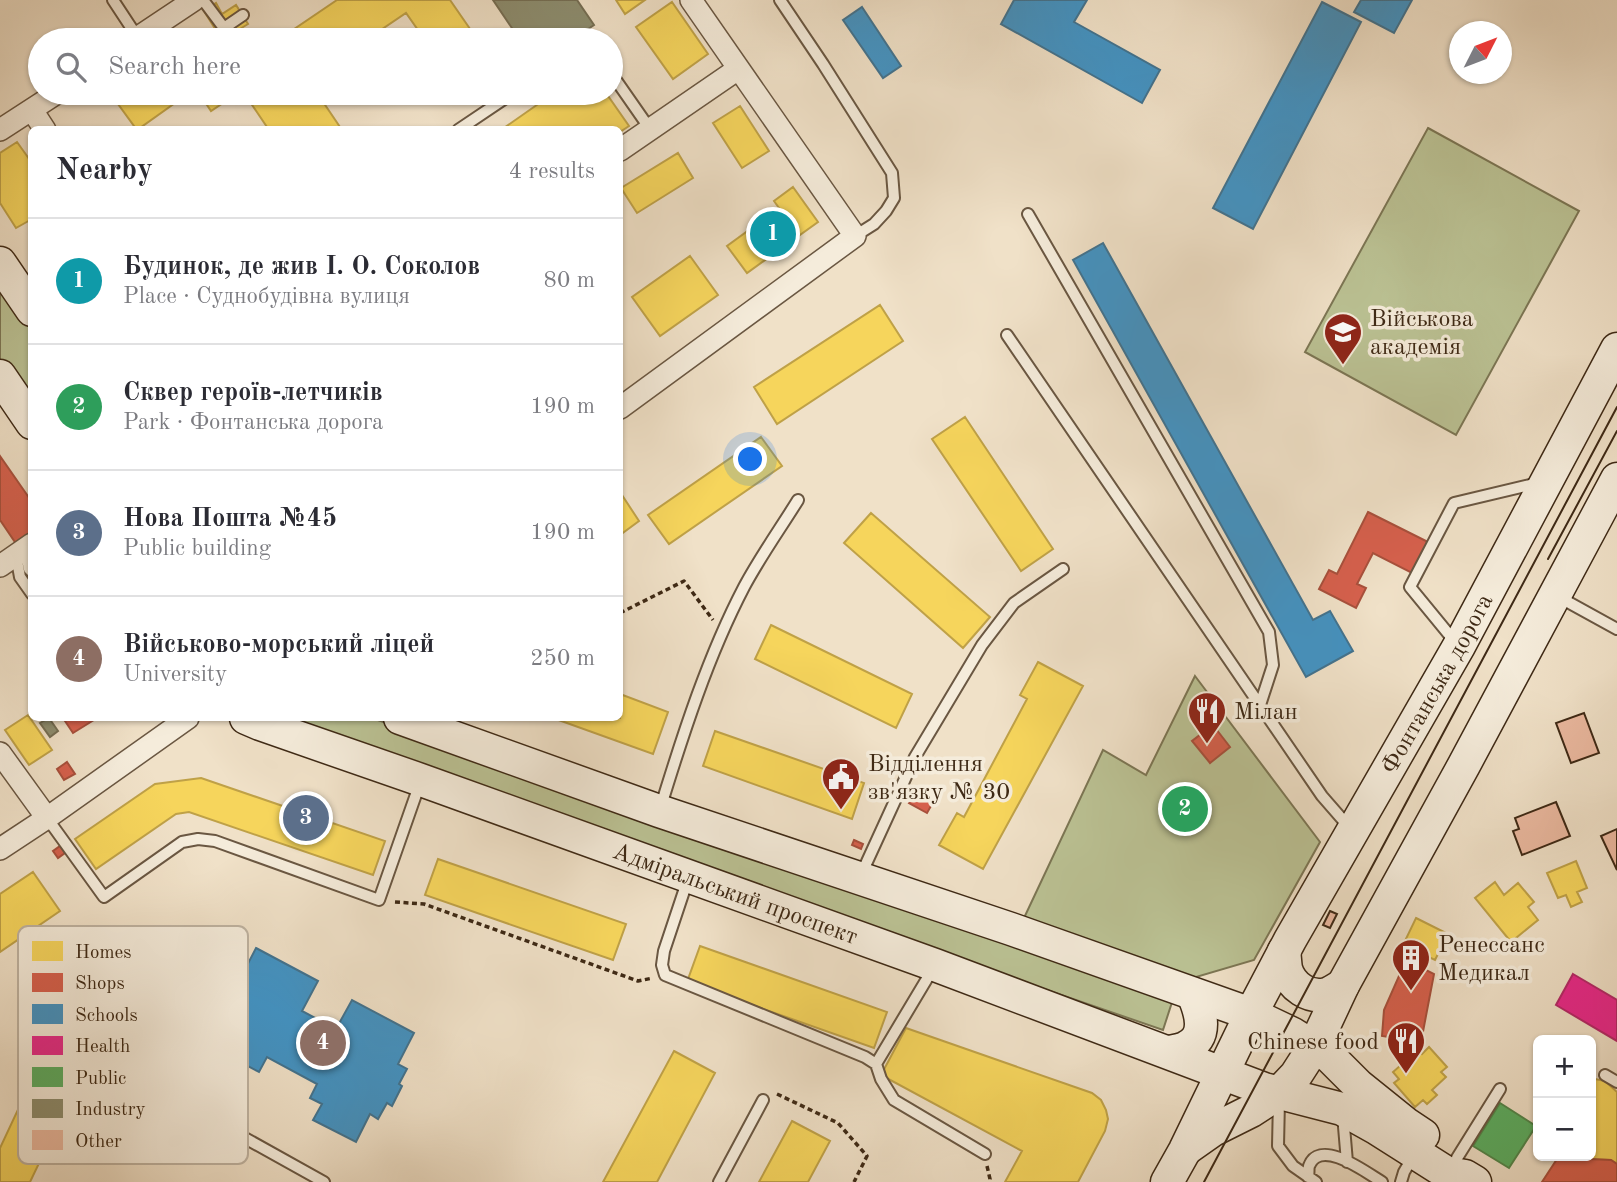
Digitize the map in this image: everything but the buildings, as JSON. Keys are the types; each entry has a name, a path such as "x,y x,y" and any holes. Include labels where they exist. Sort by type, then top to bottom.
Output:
{"main road":[{"path":"0,263 28,304"},
{"name":"Фонтанська дорога","path":"1222,1073 1284,951 1459,646 1617,349"},
{"path":"0,376 28,417"},
{"path":"1185,1150 1213,1130 1279,1093 1296,1076 1314,1047 1343,985 1617,479"},
{"name":"Адміральський проспект","path":"253,721 935,965 1222,1073 1279,1093 1342,1109 1447,1173 1466,1172"},
{"name":"Адміральський проспект","path":"408,721 659,811 1011,929 1251,1014 1285,1030 1331,1058 1359,1086 1466,1172"},
{"path":"1284,951 1290,977 1305,992 1313,995 1327,993 1343,985"},
{"path":"1169,1052 1185,1048 1197,1039 1202,1028 1200,1011 1193,995"},
{"path":"1167,1182 1222,1073"}],"street":[{"path":"152,28 194,0"},
{"path":"623,406 855,236 691,0"},
{"path":"623,148 738,69"},
{"path":"0,130 39,105"},
{"path":"32,110 42,126"},
{"path":"0,849 184,721"},
{"path":"0,753 47,818"}],"lane":[{"path":"113,0 130,28"},
{"path":"204,0 223,28 243,15"},
{"path":"780,0 892,173 894,198 874,224 855,236"},
{"path":"623,90 650,129"},
{"path":"464,126 494,105"},
{"path":"1028,214 1269,632 1273,665 1260,705"},
{"path":"1007,335 1322,796 1353,831"},
{"path":"1459,646 1410,587 1434,539 1454,503 1547,481"},
{"path":"659,811 676,755 722,633 745,585 798,500"},
{"path":"18,554 20,576 28,588"},
{"path":"859,878 915,757 982,645 1014,603 1063,569"},
{"path":"1555,594 1617,629"},
{"path":"47,818 104,897 182,842 198,839 215,841 379,900 421,780"},
{"path":"689,877 664,951 662,965 665,975 876,1063 881,1079 894,1100 985,1154"},
{"path":"876,1063 935,965"},
{"path":"1605,1075 1617,1082"},
{"path":"1466,1172 1500,1089"},
{"path":"1279,1093 1279,1146 1293,1166 1312,1179"},
{"path":"719,1182 762,1100"},
{"path":"1342,1109 1347,1162"},
{"path":"248,1140 324,1182"},
{"path":"1401,1182 1415,1153"},
{"path":"1312,1179 1309,1165 1322,1154 1333,1155 1382,1182"}],"path":[{"path":"623,612 684,581 722,633"},
{"path":"379,900 424,904 638,981 665,975"},
{"path":"762,1100 775,1093 838,1123 867,1156 854,1182"}],"green space":[{"path":"1428,128 1579,211 1456,435 1305,352"},
{"path":"0,273 28,315 28,403 0,361"},
{"path":"1195,676 1320,842 1254,960 1186,980 1024,918 1103,750 1146,775"},
{"path":"267,721 381,721 1174,996 1163,1030"}],"tram line":[{"path":"1204,1182 1617,407"},
{"path":"1548,559 1617,431"}],"place":[{"name":"Будинок, де жив І. О. Соколов","path":"773,234"},
{"name":"Військова академія","path":"1343,366"},
{"name":"Мілан","path":"1207,745"},
{"name":"Сквер героїв-летчиків","path":"1185,809"},
{"name":"Відділення зв'язку № 30","path":"841,811"},
{"name":"Нова Пошта №45","path":"306,818"},
{"name":"Ренессанс Медикал","path":"1411,992"},
{"name":"Військово-морський ліцей","path":"323,1043"},
{"name":"Chinese food","path":"1406,1075"}]}
